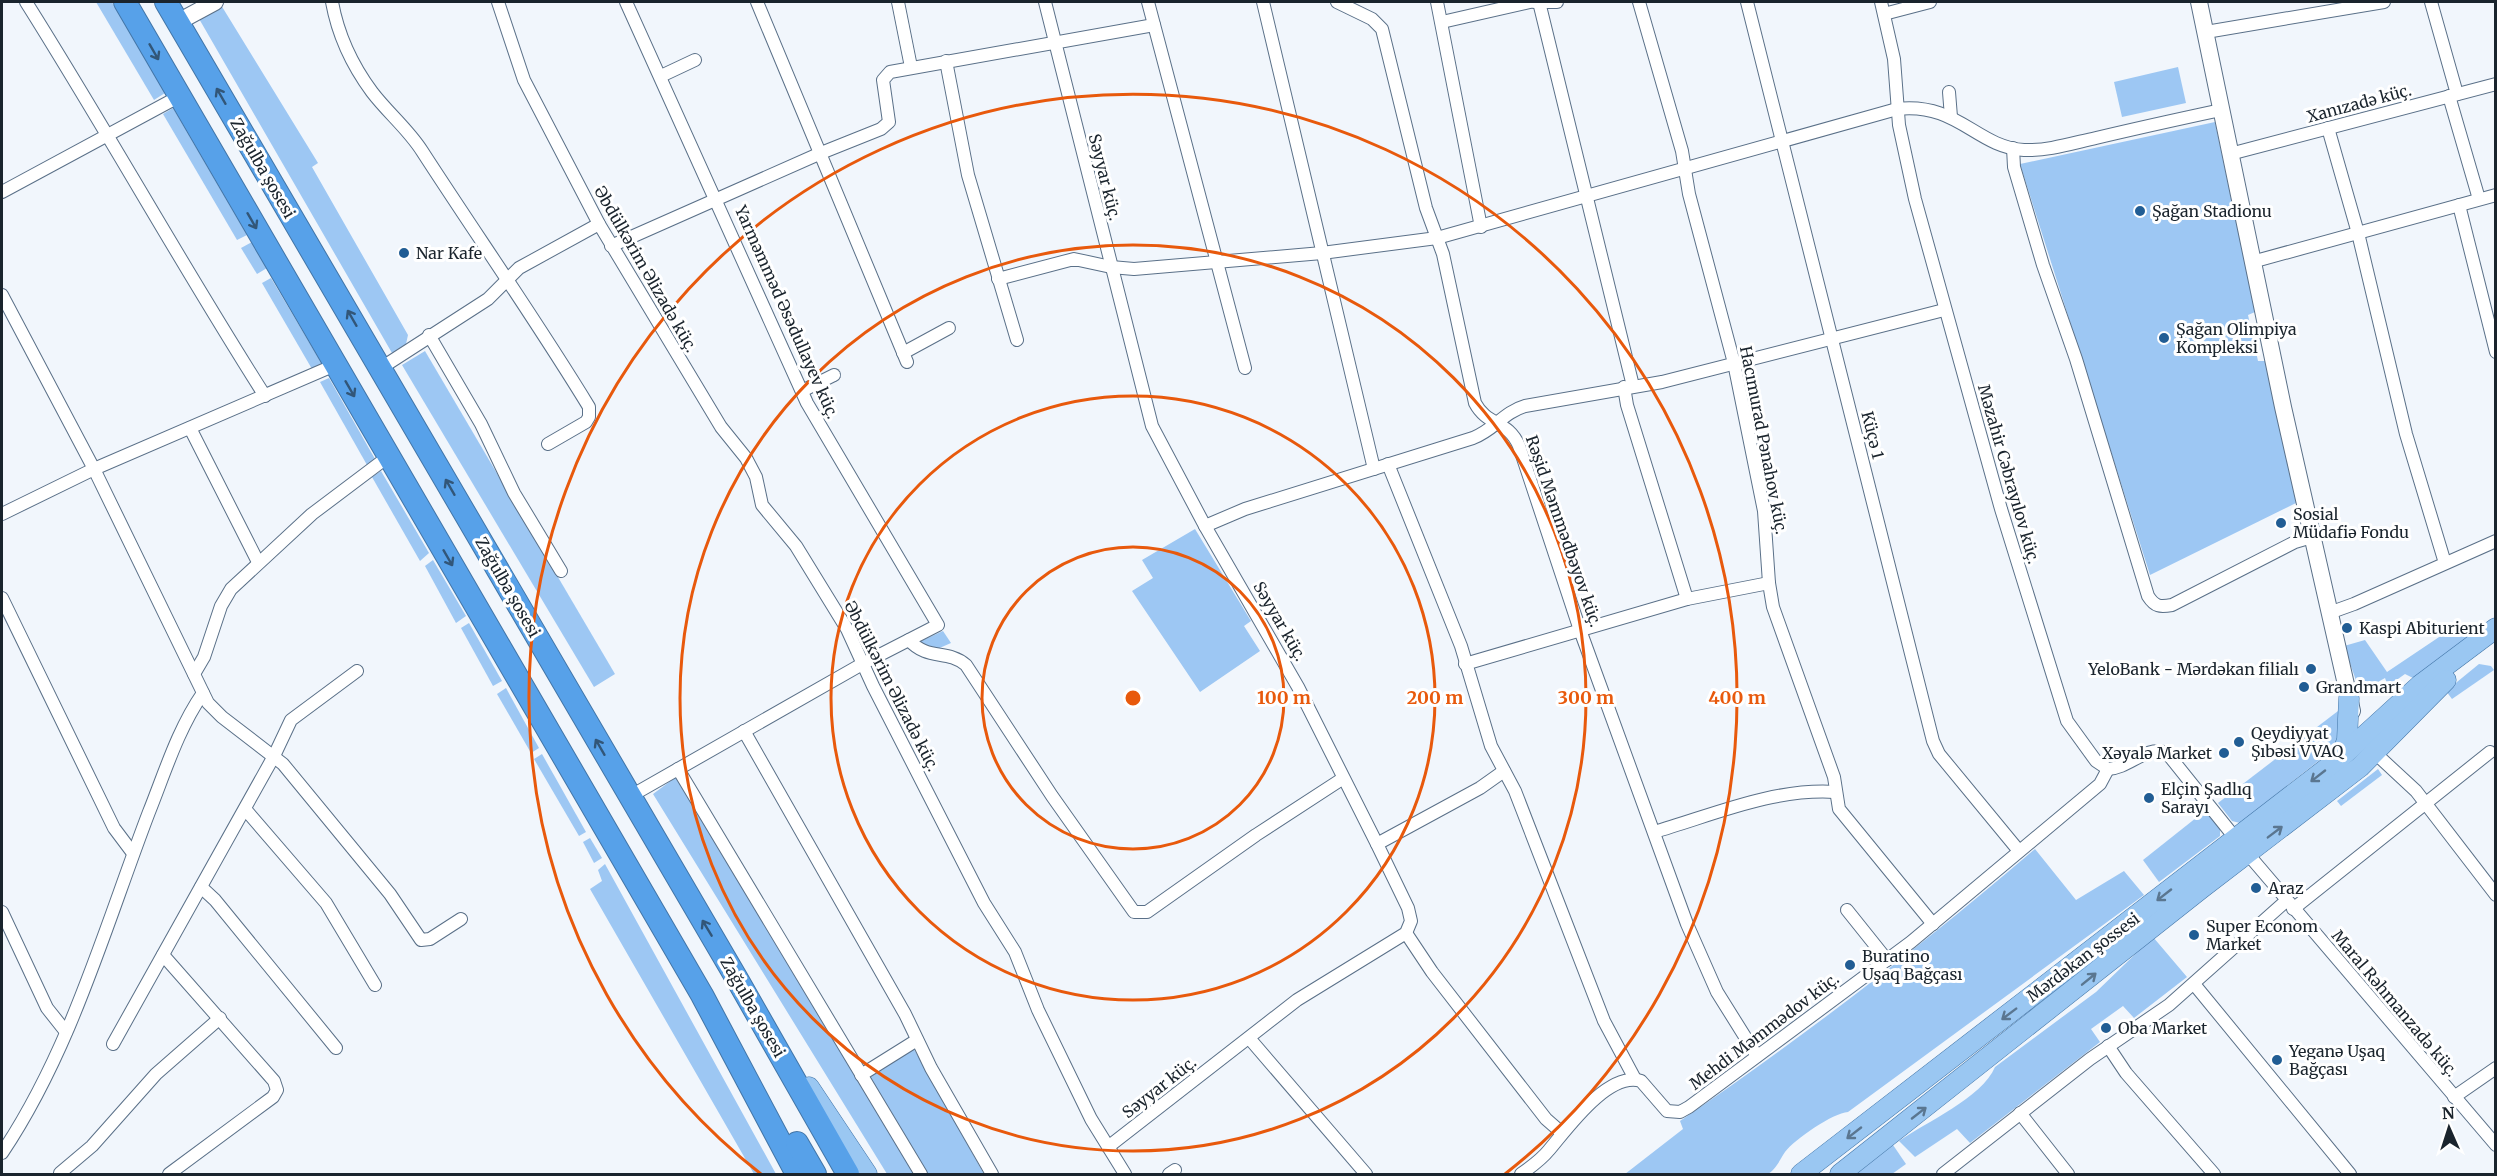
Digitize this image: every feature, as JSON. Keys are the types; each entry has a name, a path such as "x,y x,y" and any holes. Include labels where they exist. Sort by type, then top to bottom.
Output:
{"highway":[{"path":"125,2 702,995 797,1174"},
{"name":"Zağulba şosesi","path":"166,2 737,979 848,1174"},
{"path":"702,995 765,1090 815,1174"}],"main road":[{"path":"2369,746 2388,713 2420,685 2496,628"},
{"path":"2369,746 2436,688 2496,641"},
{"path":"2349,698 2362,710 2388,713"},
{"path":"2340,758 2347,740 2349,698"},
{"name":"Mərdəkan şossesi","path":"1801,1174 2242,846 2340,758 2369,746"},
{"name":"Mərdəkan şossesi","path":"1840,1174 2242,846 2369,746"},
{"path":"737,979 867,1174"}],"street":[{"path":"26,2 109,134 210,310 265,396"},
{"path":"178,22 215,2"},
{"path":"332,2 341,38 365,82 421,150 589,407 589,417 586,422 548,444"},
{"name":"Əbdülkərim Əlizadə küç.","path":"498,2 524,80 599,224 720,427 746,458 756,477 762,505 796,546 847,629 984,903 1015,952 1038,1010 1108,1147 1125,1174"},
{"name":"Yarməmməd Əsədullayev küç.","path":"626,2 717,198 802,391 829,442 938,625 909,640"},
{"path":"757,2 905,357 949,328"},
{"path":"898,2 911,68"},
{"name":"Səyyar küç.","path":"1045,2 1152,426 1204,525 1281,656 1377,844 1410,915 1410,928 1406,933 1304,996 1108,1147"},
{"path":"1148,2 1245,368"},
{"path":"1263,2 1374,469"},
{"name":"Rəşid Məmmədbəyov küç.","path":"1337,2 1372,19 1382,29 1426,208 1437,238 1475,403 1480,412 1509,429 1519,446 1580,630 1708,974 1757,1056"},
{"path":"1437,2 1481,227"},
{"path":"1442,22 1535,2 1557,2"},
{"path":"1535,2 1589,197 1629,387 1627,405 1687,600"},
{"name":"Hacımurad Pənahov küç.","path":"1639,2 1682,151 1689,194 1734,363 1764,511 1773,607 1834,777 1839,809 1933,924"},
{"name":"Küçə 1","path":"1747,2 1933,741 1939,754 2019,851"},
{"path":"1882,8 1930,2"},
{"path":"2199,2 2312,537 2349,698 2369,746 2426,803 2496,895"},
{"path":"2295,2 2299,15"},
{"path":"2206,32 2384,2"},
{"path":"2431,2 2479,199"},
{"name":"Məzahir Cəbrayılov küç.","path":"1882,8 1894,59 1897,110 1915,199 1944,310 2064,713 2082,745 2096,761 2108,769"},
{"path":"611,246 885,126 889,117 883,80 890,72 1154,25"},
{"path":"661,76 695,60"},
{"path":"946,61 968,175 1017,340"},
{"name":"Xanızadə küç.","path":"2230,154 2496,84"},
{"path":"1949,92 1951,117"},
{"path":"2,192 180,96"},
{"path":"998,279 1074,259 1111,267 1134,268 1322,253 1437,238 1897,110 1924,108 1951,117 2013,148 2038,150 2221,110"},
{"path":"2328,128 2358,233 2406,434 2445,563"},
{"path":"2013,148 2014,167 2043,265 2076,359 2148,596 2153,604 2162,607 2172,605 2295,542 2312,537"},
{"path":"2253,262 2496,195"},
{"path":"2459,205 2496,352"},
{"path":"381,368 488,299 527,263 599,224"},
{"path":"2,295 94,469 203,693 214,711 274,756 339,829 395,900 421,940 430,939 461,919"},
{"path":"1204,525 1245,509 1473,438 1491,429 1511,410 1662,382 1944,310"},
{"path":"429,335 481,424 514,493 561,571"},
{"path":"2,514 94,469 335,365"},
{"path":"802,391 834,375"},
{"path":"190,428 258,562"},
{"path":"194,674 204,657 226,596 258,562 312,514 389,456"},
{"path":"1388,464 1465,664 1486,733 1523,809 1604,1021 1635,1079 1616,1086 1586,1107 1541,1159 1521,1174"},
{"path":"2329,613 2496,541"},
{"path":"1465,664 1687,600 1769,583"},
{"path":"2,598 114,828 132,852"},
{"path":"629,797 864,663 909,640 921,652 951,656 966,665 1052,796 1134,912 1147,912 1256,835 1342,779"},
{"path":"113,1044 245,809 291,720 357,671"},
{"path":"2,1153 23,1121 66,1032 93,967 132,852 170,756 203,693"},
{"path":"744,731 905,1014 917,1040 992,1174"},
{"path":"2108,769 2123,765 2153,751 2167,753 2242,846"},
{"path":"1943,1174 2108,1046 2169,1005 2290,905 2490,752"},
{"name":"Mehdi Məmmədov küç.","path":"1635,1079 1646,1085 1667,1111 1680,1112 1933,924 2100,784 2108,769"},
{"path":"678,770 921,1174"},
{"path":"1377,844 1480,788 1504,771"},
{"path":"1654,832 1765,798 1815,791 1835,792"},
{"path":"245,809 326,903 375,985"},
{"name":"Maral Rəhmanzadə küç.","path":"2242,846 2496,1145"},
{"path":"201,887 215,900 336,1048"},
{"path":"1847,910 1887,960"},
{"path":"2,912 47,1008 66,1032"},
{"path":"1406,933 1432,972 1546,1119 1562,1133"},
{"path":"163,956 274,1081 277,1090 273,1097 169,1174"},
{"path":"2194,984 2350,1174"},
{"path":"60,1173 92,1146 156,1074 220,1018"},
{"path":"1249,1038 1366,1174"},
{"path":"861,1075 917,1040"},
{"path":"2108,1046 2127,1073 2214,1174"},
{"path":"2454,1097 2496,1068"},
{"path":"2020,1113 2068,1174"}],"shaded area":[{"path":"96,2 112,2 165,93 154,100"},
{"path":"221,5 318,163 312,167 408,335 406,344 392,353 198,17"},
{"path":"2178,67 2186,103 2122,117 2114,82"},
{"path":"173,108 247,235 237,240 163,114"},
{"name":"Şağan Olimpiya Kompleksi","path":"2215,122 2255,312 2248,315 2258,361 2266,361 2296,503 2150,575 2020,164"},
{"path":"252,242 267,268 257,274 241,248"},
{"path":"271,278 322,364 312,369 262,283"},
{"path":"425,351 615,674 594,687 402,365"},
{"path":"329,378 375,459 367,465 320,382"},
{"path":"381,471 429,553 420,561 372,477"},
{"path":"1195,529 1251,621 1244,626 1260,651 1200,692 1132,591 1153,578 1142,560"},
{"path":"433,560 466,616 456,623 425,566"},
{"path":"469,623 502,681 493,686 461,628"},
{"path":"2460,623 2471,634 2423,683 2405,674 2388,686 2385,678 2360,692 2344,646 2365,640 2387,672"},
{"path":"943,631 951,643 935,650 919,642"},
{"path":"2479,664 2491,666 2494,670 2452,699 2446,691"},
{"path":"506,688 539,748 531,753 497,694"},
{"path":"2338,711 2339,736 2336,747 2240,823 2232,821 2218,803"},
{"path":"542,754 586,832 579,836 534,759"},
{"path":"2378,769 2382,775 2341,806 2337,801"},
{"path":"676,777 861,1083 914,1049 984,1174 887,1174 653,794"},
{"path":"2206,810 2220,827 2220,836 2159,882 2143,860"},
{"path":"590,838 602,858 594,863 583,842"},
{"path":"2035,849 2076,900 2124,871 2144,895 1848,1112 1833,1117 1805,1134 1785,1152 1776,1167 1768,1174 1625,1174 1683,1129 1680,1121 1861,990"},
{"path":"605,864 776,1174 754,1174 590,889 602,881 598,870"},
{"path":"2153,937 2187,977 2134,1018 2123,1006 2091,1029 2100,1042 1970,1143 1957,1129 1915,1157 1899,1141 1966,1099 1988,1078 1995,1067 2096,992"},
{"path":"1893,1145 1906,1164 1892,1174 1856,1174"}],"place":[{"name":"Şağan Stadionu","path":"2140,211"},
{"name":"Nar Kafe","path":"404,253"},
{"name":"Şağan Olimpiya Kompleksi","path":"2164,338"},
{"name":"Sosial Müdafiə Fondu","path":"2281,523"},
{"name":"Kaspi Abiturient","path":"2347,628"},
{"name":"YeloBank - Mərdəkan filialı","path":"2311,669"},
{"name":"Grandmart","path":"2304,687"},
{"name":"Qeydiyyat Şıbəsi VVAQ","path":"2239,742"},
{"name":"Xəyalə Market","path":"2224,753"},
{"name":"Elçin Şadlıq Sarayı","path":"2149,798"},
{"name":"Araz","path":"2256,888"},
{"name":"Super Econom Market","path":"2194,935"},
{"name":"Buratino Uşaq Bağçası","path":"1850,965"},
{"name":"Oba Market","path":"2106,1028"},
{"name":"Yeganə Uşaq Bağçası","path":"2277,1060"}]}
